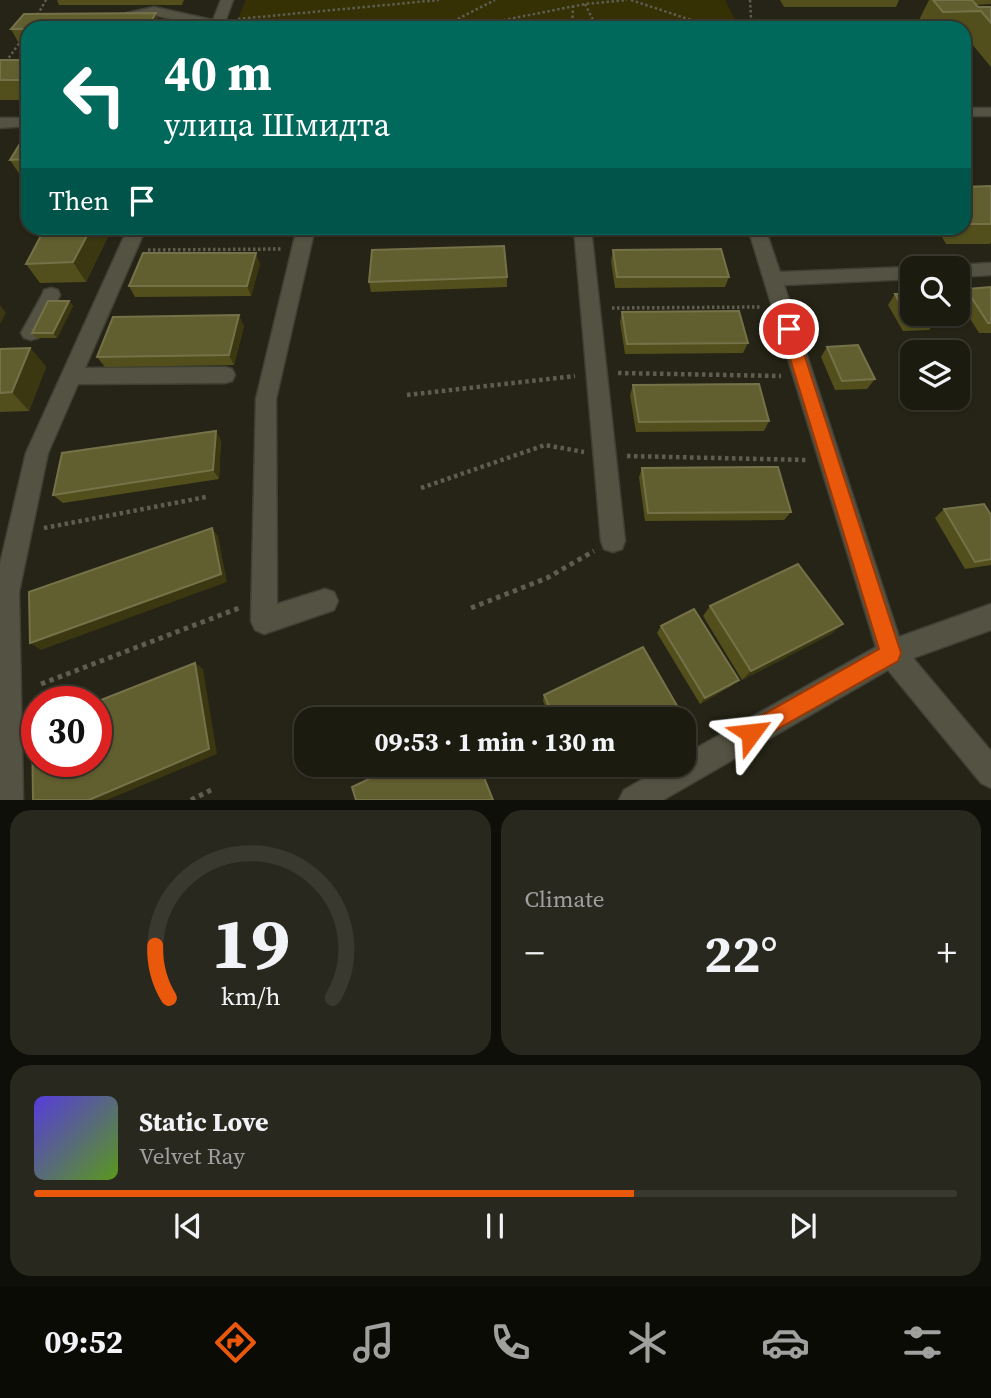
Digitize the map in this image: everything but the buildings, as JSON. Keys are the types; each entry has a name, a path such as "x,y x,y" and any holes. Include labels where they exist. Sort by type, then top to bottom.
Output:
{"street":[{"path":"220,21 227,0"},
{"path":"109,21 154,11 194,21"},
{"path":"971,113 991,112"},
{"path":"0,123 21,122"},
{"path":"8,800 6,592 19,533 37,453 134,235"},
{"path":"583,235 613,541"},
{"path":"759,235 891,653 991,773"},
{"path":"303,238 266,398 264,621 325,601"},
{"path":"970,270 991,269"},
{"path":"773,279 900,274"},
{"path":"31,333 51,295"},
{"path":"71,376 225,375"},
{"path":"634,800 891,653 991,617"}],"path":[{"path":"34,21 46,0"},
{"path":"252,19 439,0"},
{"path":"454,21 495,0"},
{"path":"499,21 585,4 629,0 694,21"},
{"path":"750,0 753,21"},
{"path":"585,4 594,21"},
{"path":"572,21 573,6"},
{"path":"0,70 21,41"},
{"path":"146,250 303,238"},
{"path":"590,308 764,307"},
{"path":"407,395 596,373 785,376"},
{"path":"421,488 545,445 604,456 812,460"},
{"path":"19,533 206,497"},
{"path":"471,608 547,578 613,541"},
{"path":"41,684 264,599"},
{"path":"191,800 211,790"}],"shaded area":[{"path":"246,0 725,0 736,21 237,21"}],"route":[{"path":"751,733 891,653 789,329"}]}
